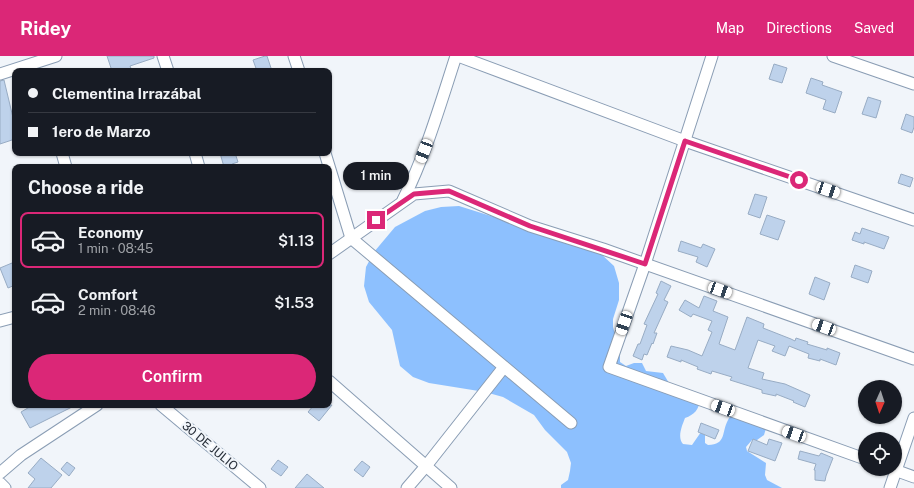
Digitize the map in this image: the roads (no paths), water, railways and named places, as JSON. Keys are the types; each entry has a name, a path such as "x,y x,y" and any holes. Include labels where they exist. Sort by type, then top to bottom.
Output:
{"street":[{"path":"19,68 56,56"},
{"path":"163,56 167,68"},
{"path":"294,56 298,68"},
{"path":"402,202 413,180 435,122 457,56 685,141 914,220"},
{"path":"712,56 645,264 609,367 858,456"},
{"path":"833,56 914,84"},
{"path":"0,74 12,70"},
{"path":"332,175 352,238 571,423"},
{"path":"332,252 414,194 449,191 530,226 645,264 914,358"},
{"path":"0,321 12,318"},
{"path":"407,488 504,367"},
{"path":"332,384 451,488"},
{"path":"0,474 21,454 92,408"},
{"name":"30 DE JULIO","path":"165,408 260,488"},
{"path":"902,449 914,418"},
{"path":"902,472 914,476"},
{"path":"890,488 893,476"},
{"path":"0,484 5,488"}]}
